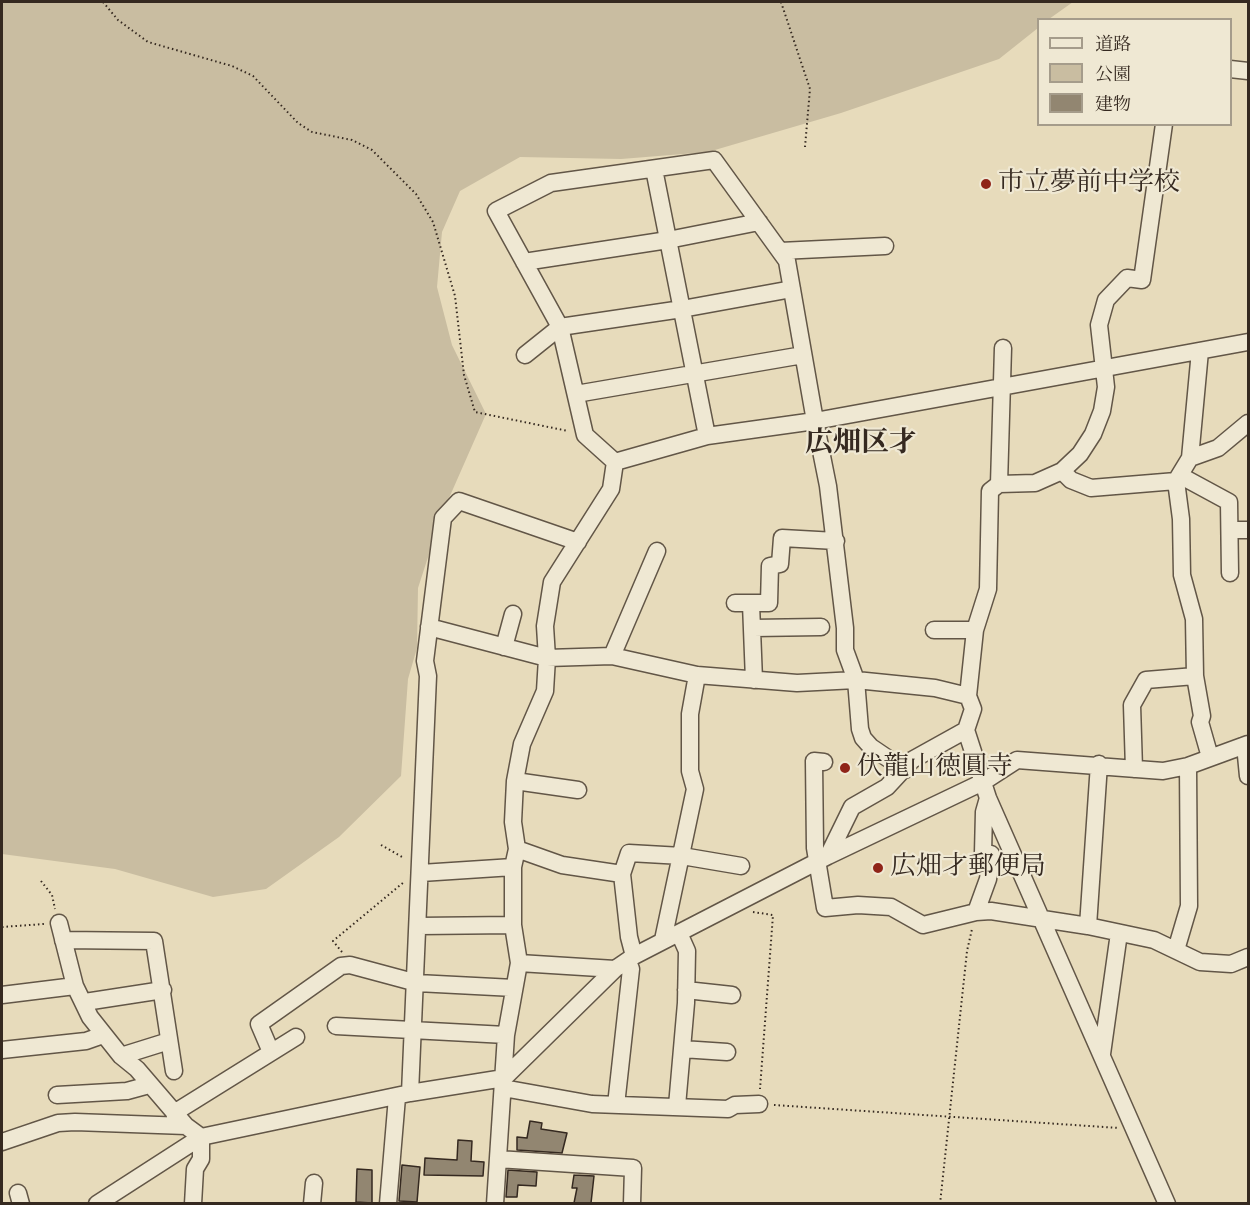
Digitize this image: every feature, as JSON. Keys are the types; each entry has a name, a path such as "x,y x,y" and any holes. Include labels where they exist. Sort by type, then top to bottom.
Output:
{"street":[{"path":"1232,69 1248,70"},
{"path":"1164,126 1142,280 1127,278 1106,300 1099,325 1107,387 1094,434 1080,454 1062,471 1035,483 999,484 990,491 988,590 975,630 968,696 973,709 966,730 986,790 1167,1203"},
{"path":"615,462 585,435 560,327 496,212 551,183 714,160 787,261 836,541 845,650 856,680 863,738 905,770"},
{"path":"654,169 707,436"},
{"path":"524,262 668,240 759,222"},
{"path":"780,251 885,246"},
{"path":"525,355 560,327 682,309 792,289"},
{"path":"615,462 707,436 815,421 1248,342"},
{"path":"999,484 1003,348"},
{"path":"1200,351 1190,458 1178,478 1182,575 1194,619 1195,676 1202,716 1200,722 1210,757"},
{"path":"576,394 804,355"},
{"path":"1190,458 1218,448 1248,423"},
{"path":"495,1203 506,1035 519,963 513,925 513,867 517,849 513,822 515,781 522,744 545,691 548,658 545,626 552,582 611,489 615,462"},
{"path":"1062,471 1071,480 1091,488 1178,478 1229,502 1230,573"},
{"path":"388,1203 415,1031 419,926 418,874 428,676 425,661 443,518 459,501 578,542"},
{"path":"1230,530 1248,530"},
{"path":"754,680 753,628 743,604 769,603 770,566 780,564 782,538 836,541"},
{"path":"612,656 657,551"},
{"path":"504,647 513,614"},
{"path":"429,627 548,658 612,656 697,675 797,683 856,680 935,688 968,696"},
{"path":"753,628 821,627"},
{"path":"934,630 975,630"},
{"path":"663,940 695,789 690,771 690,714 697,675"},
{"path":"1134,769 1132,705 1146,680 1195,676"},
{"path":"822,859 852,807 887,787 912,760 966,730"},
{"path":"504,1083 625,962 663,940 822,859 986,790 1017,760 1098,764 1163,771 1188,766 1247,744 1248,776"},
{"path":"824,762 814,761 825,908 858,905 891,908 923,925 976,912 1088,926 1154,940 1200,962 1231,964 1248,957"},
{"path":"1088,926 1098,764"},
{"path":"1176,950 1189,906 1188,766"},
{"path":"515,781 578,790"},
{"path":"976,912 988,879 991,854 983,853 986,790"},
{"path":"517,849 562,865 622,874"},
{"path":"616,1105 631,969 625,962 629,937 622,874 629,853 682,856 741,866"},
{"path":"418,874 513,867"},
{"path":"59,923 75,986 85,1002 90,1017 121,1056 137,1069 186,1126 201,1137"},
{"path":"419,926 513,925"},
{"path":"677,1106 687,951 679,933"},
{"path":"1102,1054 1119,933"},
{"path":"63,940 154,941 174,1071"},
{"path":"519,963 625,962"},
{"path":"270,1052 259,1024 341,966 350,965 417,983 514,988"},
{"path":"2,995 75,986"},
{"path":"85,1002 163,990"},
{"path":"686,990 732,994"},
{"path":"336,1026 506,1035"},
{"path":"2,1050 86,1041 103,1035"},
{"path":"174,1113 296,1037"},
{"path":"121,1056 169,1041"},
{"path":"682,1049 727,1052"},
{"path":"97,1203 201,1137 404,1095 504,1083 592,1104 728,1109 735,1105 759,1104"},
{"path":"75,1122 66,1094 127,1091 149,1085"},
{"path":"2,1142 58,1123 186,1126"},
{"path":"193,1203 195,1169 201,1159 201,1137"},
{"path":"498,1159 633,1168 632,1203"},
{"path":"312,1203 314,1183"}],"path":[{"path":"103,2 118,20 148,42 232,66 253,76 298,123 312,132 352,140 372,150 416,194 433,222 454,296 464,375 475,412 585,435"},
{"path":"781,2 810,89 805,147"},
{"path":"350,965 333,941 418,874 401,855 381,845"},
{"path":"2,927 59,923 52,895 41,881"},
{"path":"746,911 773,915 759,1104 1133,1129"},
{"path":"940,1203 951,1118 967,951 976,912"}],"green space":[{"path":"2,2 1073,2 1050,18 1037,18 1037,29 999,59 841,113 708,152 621,159 520,157 460,191 442,232 437,287 452,345 486,414 442,514 418,588 417,648 408,679 401,776 339,837 266,889 213,897 115,869 2,854"}],"building":[{"path":"530,1121 542,1123 541,1129 567,1133 562,1153 517,1150 517,1137 527,1138"},
{"path":"458,1140 472,1141 471,1161 484,1162 483,1176 424,1175 425,1158 457,1160"},
{"path":"402,1165 420,1167 417,1202 399,1201"},
{"path":"357,1169 372,1170 372,1203 356,1202"},
{"path":"508,1170 537,1172 536,1186 518,1185 517,1197 506,1197"},
{"path":"574,1175 594,1176 591,1203 574,1203 577,1188 572,1188"}],"place":[{"name":"市立夢前中学校","path":"986,184"},
{"name":"伏龍山徳圓寺","path":"845,768"},
{"name":"広畑才郵便局","path":"878,868"}],"district":[{"name":"広畑区才","path":"861,445"}]}
